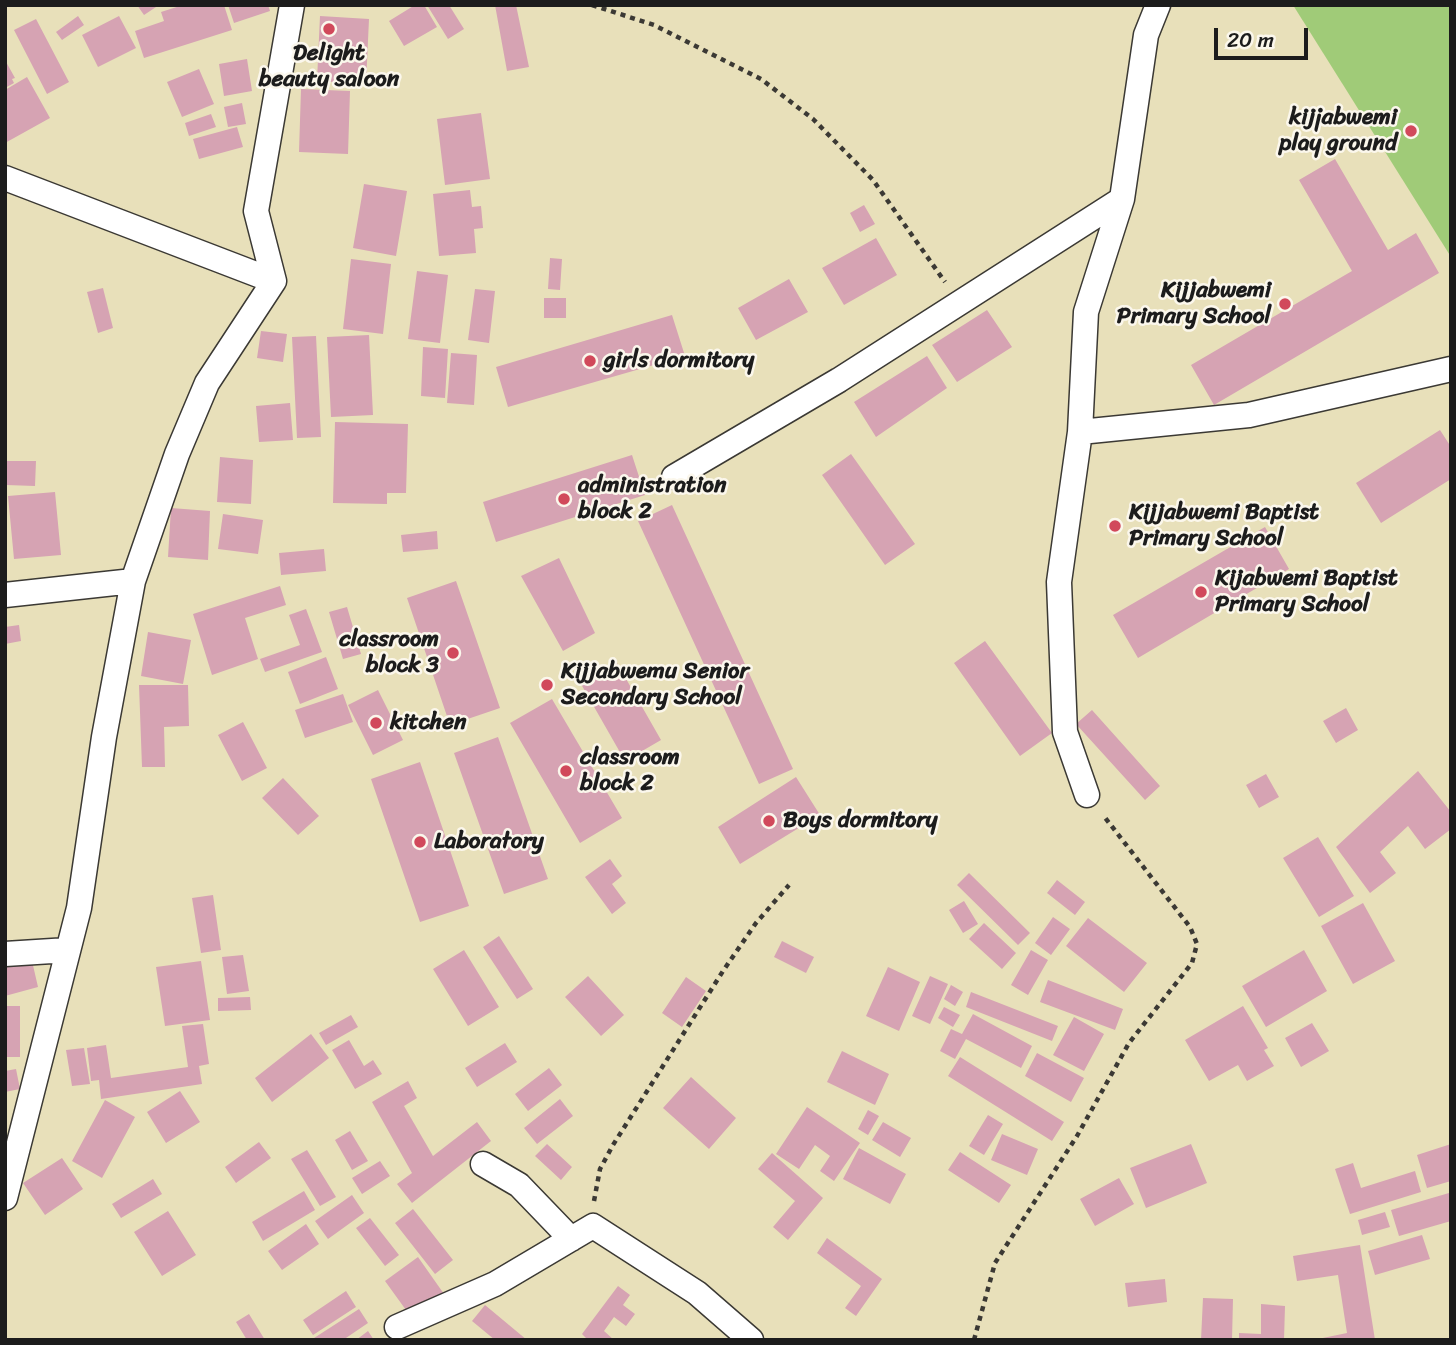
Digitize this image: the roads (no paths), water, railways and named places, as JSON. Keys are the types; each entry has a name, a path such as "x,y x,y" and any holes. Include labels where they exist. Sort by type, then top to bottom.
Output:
{"street":[{"path":"5,1198 79,908 104,737 133,581 177,454 207,383 274,281 256,211 292,5"},
{"path":"1087,795 1065,732 1059,582 1080,432 1086,312 1122,199 1146,35 1158,5"},
{"path":"5,178 274,281"},
{"path":"674,477 839,380 1122,199"},
{"path":"1080,432 1249,415 1451,369"},
{"path":"5,595 133,581"},
{"path":"5,954 68,950"},
{"path":"483,1164 519,1185 571,1239"},
{"path":"397,1327 495,1284 593,1226 697,1293 751,1340"}],"place":[{"name":"Delight beauty saloon","path":"329,29"},
{"name":"kijjabwemi play ground","path":"1411,131"},
{"name":"Kijjabwemi Primary School","path":"1285,304"},
{"name":"girls dormitory","path":"590,361"},
{"name":"administration block 2","path":"564,499"},
{"name":"Kijjabwemi Baptist Primary School","path":"1115,526"},
{"name":"Kijabwemi Baptist Primary School","path":"1201,592"},
{"name":"classroom block 3","path":"453,653"},
{"name":"Kijjabwemu Senior Secondary School","path":"547,685"},
{"name":"kitchen","path":"376,723"},
{"name":"classroom block 2","path":"566,771"},
{"name":"Boys dormitory","path":"769,821"},
{"name":"Laboratory","path":"420,842"}]}
